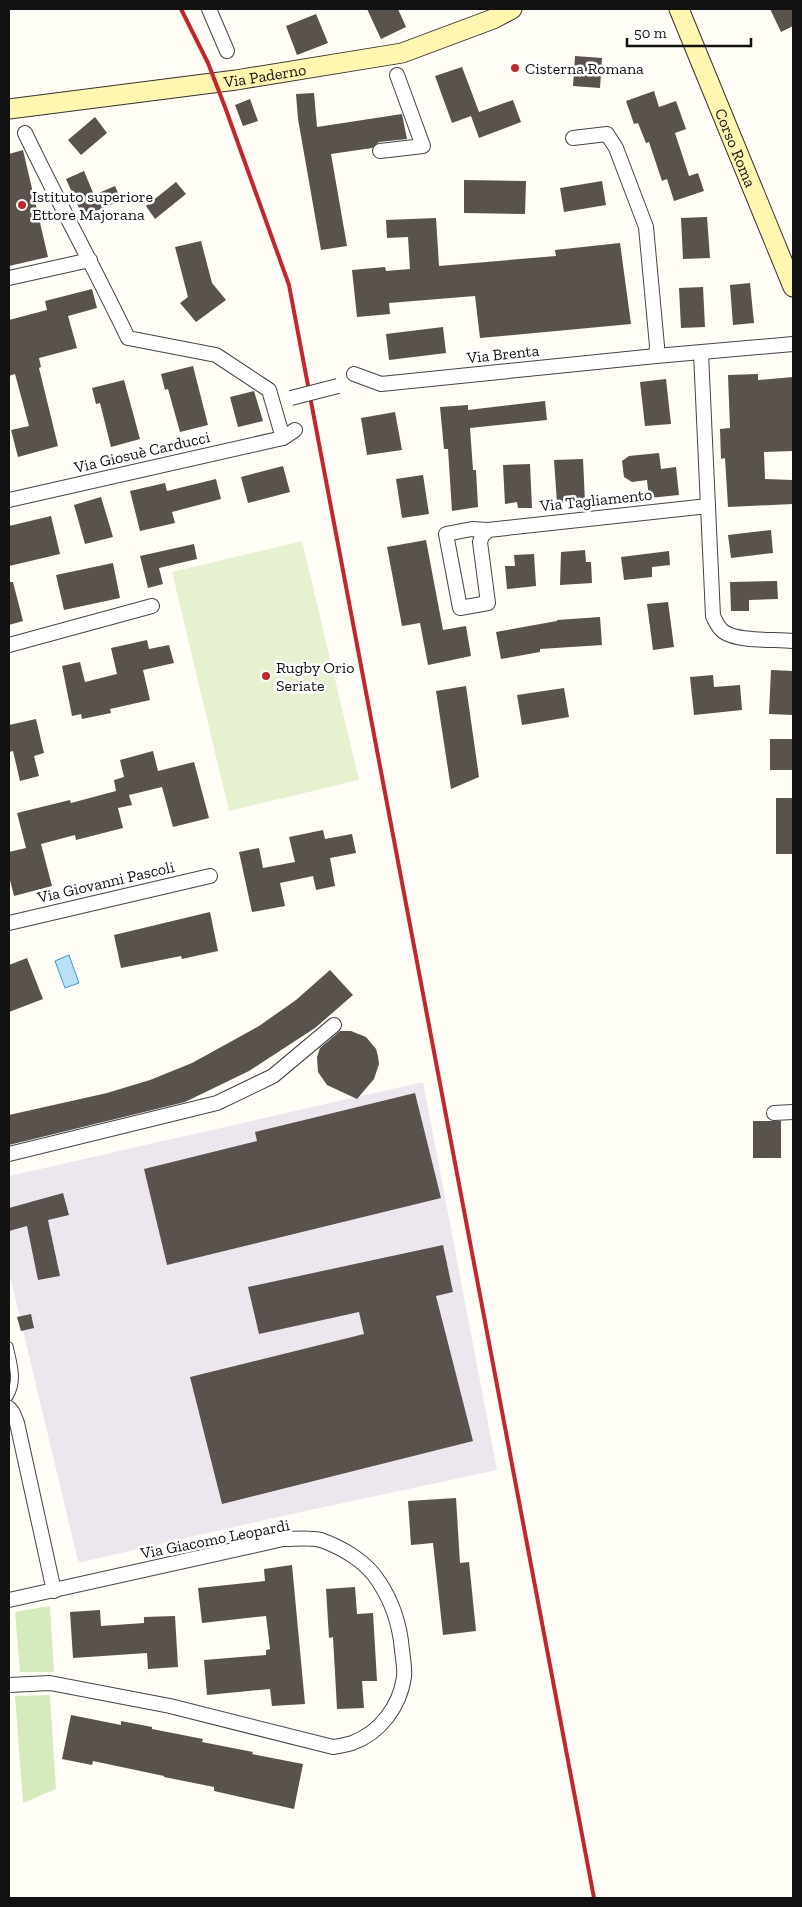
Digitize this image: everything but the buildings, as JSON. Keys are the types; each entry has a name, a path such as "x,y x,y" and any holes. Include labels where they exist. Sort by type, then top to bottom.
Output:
{"street":[{"path":"209,9 227,51"},
{"name":"Via Paderno","path":"9,109 236,80 402,53 512,9"},
{"name":"Corso Roma","path":"679,9 793,287"},
{"path":"380,151 423,146 397,75"},
{"path":"9,278 90,260 58,202 25,133"},
{"path":"573,138 608,134 616,148 646,227 657,346 656,356"},
{"name":"Via Giosuè Carducci","path":"9,500 289,434 269,390 216,355 128,338 90,260"},
{"name":"Via Brenta","path":"354,374 381,384 793,344"},
{"path":"701,353 713,616 717,626 724,632 735,636 793,641"},
{"path":"291,398 338,386"},
{"name":"Via Tagliamento","path":"488,530 482,536 480,542 488,603 460,608 446,534 472,529 488,530 708,506"},
{"path":"9,645 152,606"},
{"name":"Via Giovanni Pascoli","path":"9,923 210,876"},
{"path":"9,1154 217,1103 273,1076 334,1025"},
{"path":"774,1113 793,1112"},
{"path":"9,1408 17,1423 54,1591"},
{"name":"Via Giacomo Leopardi","path":"9,1600 283,1539 319,1540 351,1554 367,1567 383,1588 399,1625 404,1675 400,1695 392,1711 380,1725 352,1744 334,1747 170,1706 77,1688 50,1683 9,1685"}],"lane":[{"path":"9,1346 15,1374 13,1390 9,1397"}],"shaded area":[{"path":"423,1082 497,1470 287,1515 82,1562 78,1561 9,1272 9,1176"}],"green space":[{"name":"Rugby Orio Seriate","path":"302,541 359,780 229,811 172,572"},
{"path":"50,1606 54,1672 20,1672 15,1612"},
{"path":"50,1695 56,1789 23,1803 15,1696"}],"water":[{"path":"69,955 79,983 65,988 55,961"}],"railway":[{"path":"181,9 208,63 289,285 594,1898"}],"place":[{"name":"Cisterna Romana","path":"515,68"},
{"name":"Istituto superiore Ettore Majorana","path":"22,205"},
{"name":"Rugby Orio Seriate","path":"266,676"}]}
